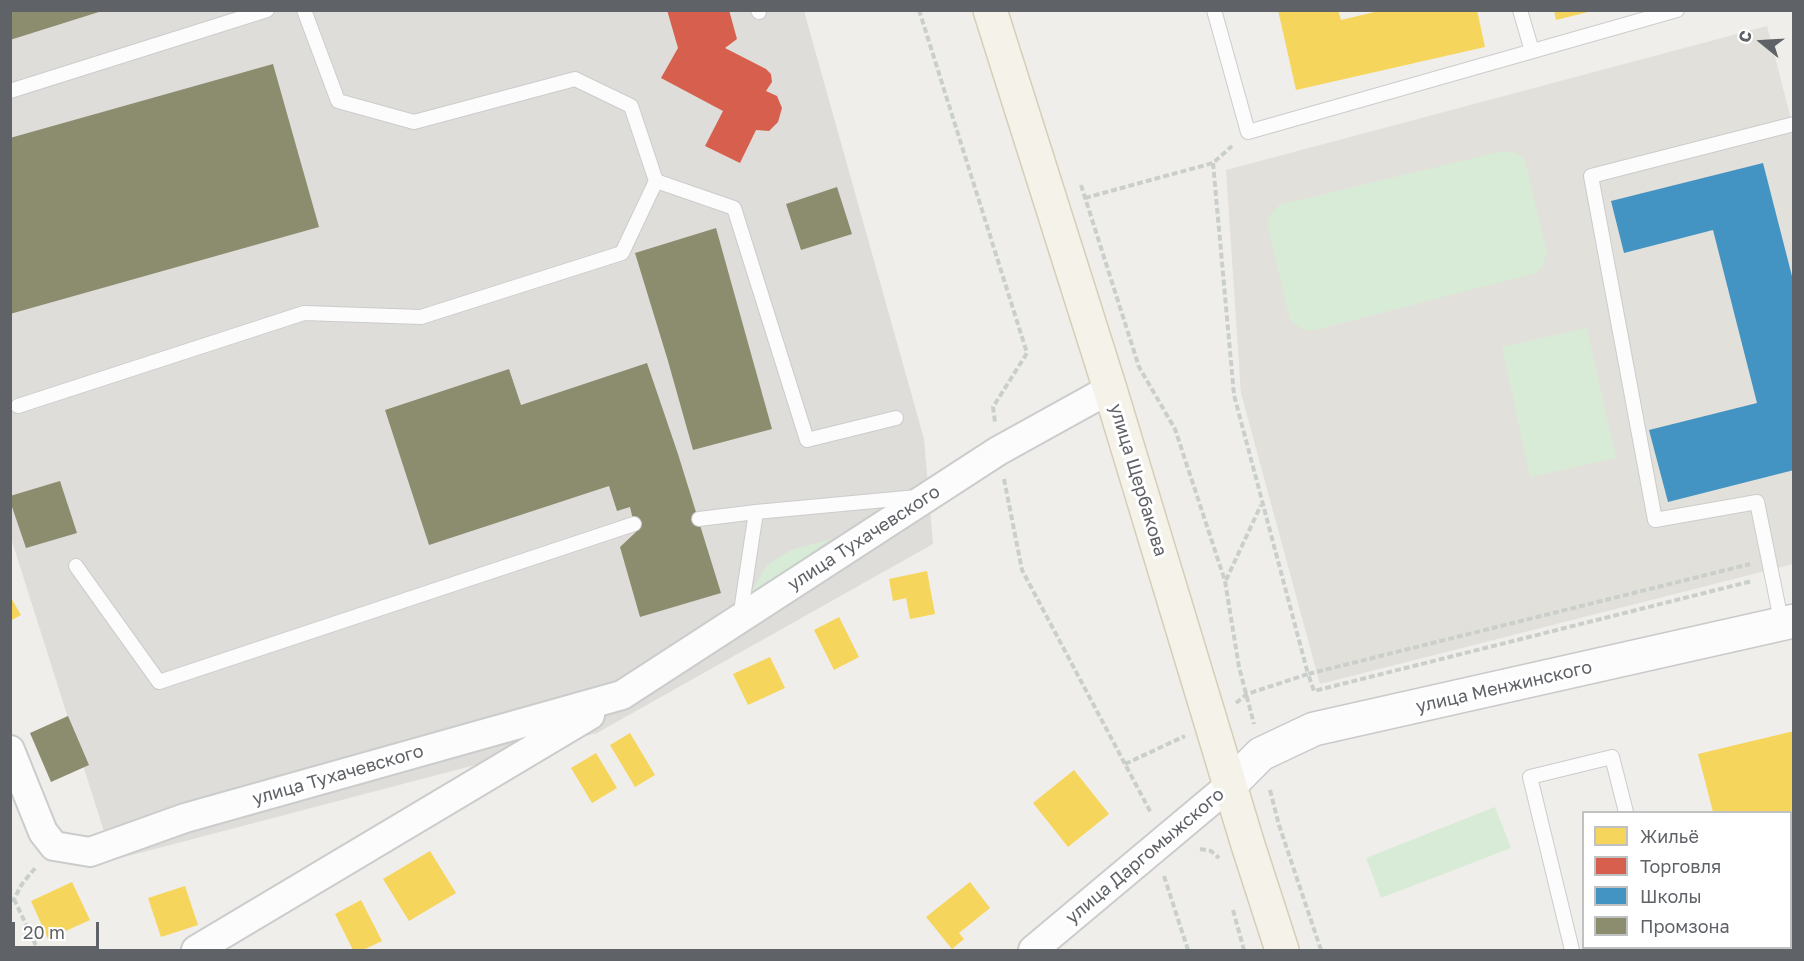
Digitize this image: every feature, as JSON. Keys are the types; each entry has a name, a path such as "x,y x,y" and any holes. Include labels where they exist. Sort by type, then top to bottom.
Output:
{"main road":[{"name":"улица Щербакова","path":"990,10 1110,389 1282,951"}],"street":[{"name":"улица Тухачевского","path":"196,951 622,695 998,451 1110,389"},
{"name":"улица Менжинского","path":"1230,785 1261,754 1314,729 1788,623"},
{"name":"улица Тухачевского","path":"54,846 90,852 185,818 622,695"},
{"path":"10,750 43,831 54,846"},
{"name":"улица Даргомыжского","path":"1033,951 1230,785"}],"lane":[{"path":"10,91 267,10"},
{"path":"18,406 304,313 421,317 622,253 656,181 630,106 575,79 414,122 338,100 304,10"},
{"path":"1214,10 1248,132 1673,11"},
{"path":"1520,10 1532,51"},
{"path":"1788,623 1773,576 1757,502 1655,520 1591,176 1794,124"},
{"path":"656,181 734,208 807,440 896,418"},
{"path":"699,519 928,496"},
{"path":"740,619 756,512"},
{"path":"76,566 159,681 634,524"},
{"path":"1572,951 1530,777 1612,757 1626,811"}],"path":[{"path":"919,10 1027,352 993,407 998,451 1022,570 1153,817 1160,844 1160,863 1188,951"},
{"path":"1085,198 1213,163 1248,132"},
{"path":"1213,163 1234,395 1314,691 1773,576"},
{"path":"1078,176 1139,367 1175,429 1225,581 1239,667 1279,825 1321,951"},
{"path":"1225,581 1262,505"},
{"path":"1125,764 1211,724 1247,694 1308,674 1769,559"},
{"path":"38,951 12,900 22,884 54,846"}],"shaded area":[{"path":"10,11 804,11 924,439 933,544 597,733 113,860 11,538"},
{"path":"1767,26 1793,127 1793,564 1320,684 1241,393 1226,170"}],"green space":[{"path":"1503,151 1513,152 1525,161 1547,252 1542,268 1536,273 1311,331 1302,329 1290,319 1267,224 1269,217 1279,205"},
{"path":"1587,328 1616,458 1530,477 1502,347"},
{"path":"831,539 749,596 767,565 791,550"},
{"path":"1495,807 1511,848 1381,898 1366,858"}],"building: Жильё":[{"path":"1278,10 1338,10 1341,20 1383,10 1477,10 1485,47 1296,90"},
{"path":"1554,10 1592,10 1592,11 1556,20"},
{"path":"927,571 935,614 910,619 906,598 893,601 889,579"},
{"path":"10,596 21,615 10,621"},
{"path":"839,617 859,657 834,670 814,630"},
{"path":"770,657 785,688 748,705 733,674"},
{"path":"1794,731 1794,946 1792,946 1792,811 1713,811 1698,754"},
{"path":"630,733 655,775 635,787 610,745"},
{"path":"596,753 617,788 592,803 571,768"},
{"path":"1074,770 1109,814 1068,847 1033,803"},
{"path":"430,851 456,893 409,921 383,879"},
{"path":"72,882 90,920 48,939 31,901"},
{"path":"970,882 990,908 959,933 964,939 952,949 926,917"},
{"path":"185,886 198,925 161,937 148,898"},
{"path":"361,900 382,941 363,950 353,950 335,914"},
{"path":"1747,949 1781,949 1777,950"}],"building: Торговля":[{"path":"667,10 729,10 737,39 725,48 766,69 771,74 772,82 766,91 777,96 782,108 778,122 769,131 756,130 740,163 705,146 723,111 661,78 678,48"}],"building: Школы":[{"path":"1763,163 1794,284 1794,470 1668,502 1649,430 1757,403 1713,230 1624,253 1611,201"}],"building: Промзона":[{"path":"10,10 102,10 102,11 10,40"},
{"path":"273,64 319,227 10,314 10,138"},
{"path":"837,187 852,234 801,250 786,204"},
{"path":"716,228 772,429 693,450 635,253"},
{"path":"647,363 721,593 640,617 620,547 636,532 630,507 617,511 609,486 429,545 385,410 509,369 521,405"},
{"path":"60,481 77,533 26,548 10,496"},
{"path":"68,716 89,765 51,782 30,733"}]}
